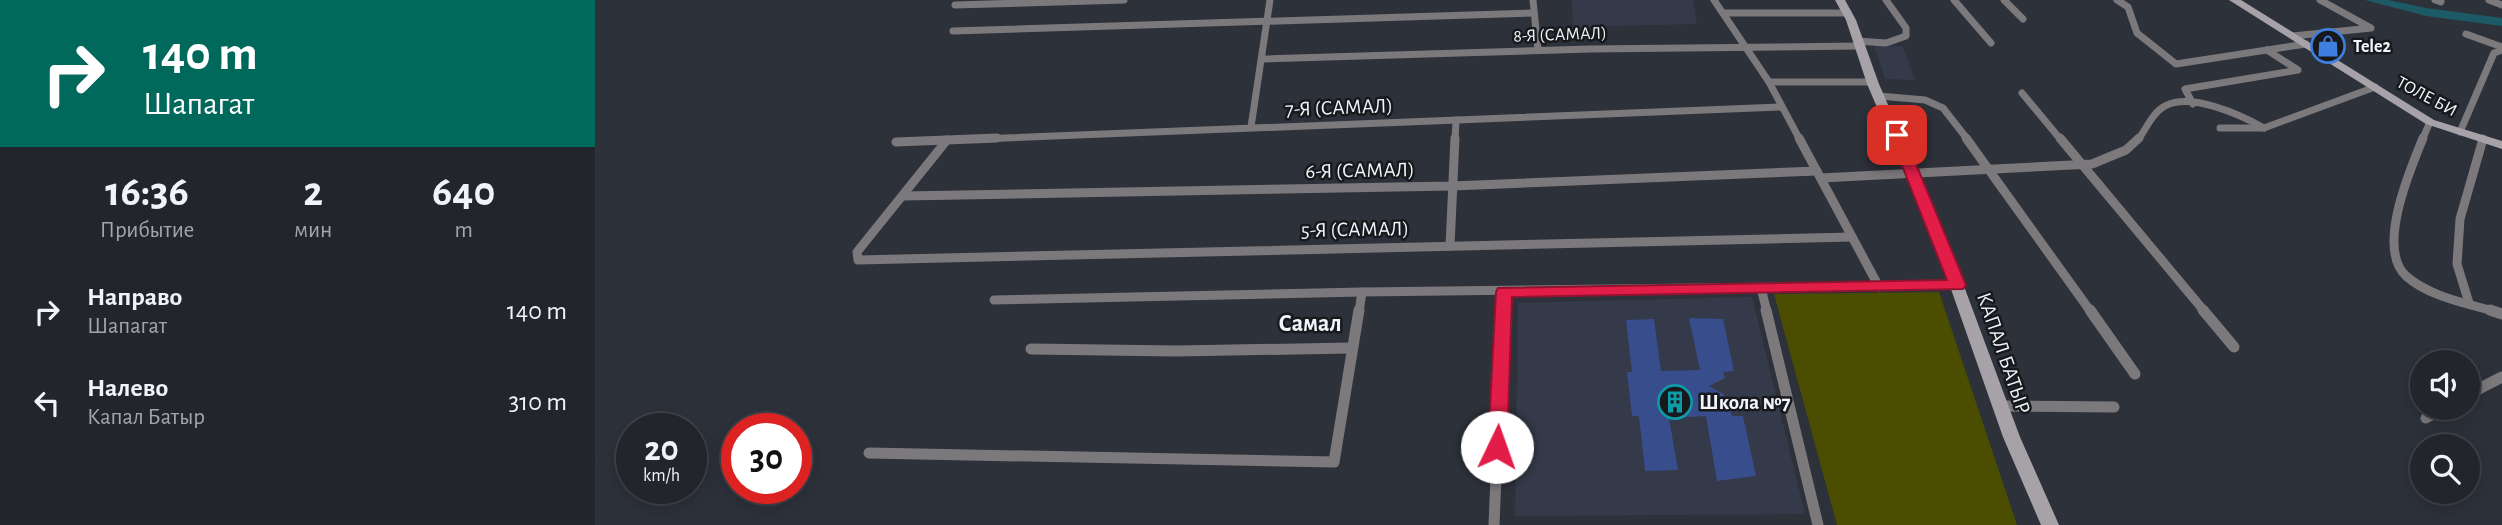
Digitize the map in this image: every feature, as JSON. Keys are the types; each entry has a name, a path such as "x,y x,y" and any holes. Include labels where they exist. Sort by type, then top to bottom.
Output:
{"main road":[{"name":"КАПАЛ БАТЫР","path":"1840,0 1848,13 1872,82 1914,174 1958,285 2026,478 2050,525"},
{"name":"ТОЛЕ БИ","path":"2234,0 2430,122 2502,145"}],"street":[{"path":"955,5 1019,1 1124,0"},
{"path":"1251,127 1270,0"},
{"path":"1533,0 1538,50"},
{"path":"1714,0 1769,82 1879,287"},
{"name":"8-Я (САМАЛ)","path":"1262,59 1886,43 1906,36 1906,28 1886,0"},
{"path":"1954,0 1991,43"},
{"path":"2004,0 2024,19"},
{"path":"2117,0 2128,7 2137,33 2145,42 2176,64 2306,44"},
{"path":"2293,36 2371,28 2320,0"},
{"path":"2489,0 2502,5"},
{"path":"953,31 1534,13"},
{"path":"1723,13 1848,13"},
{"path":"2466,34 2502,48"},
{"path":"2460,132 2494,53 2502,48"},
{"path":"2264,128 2234,113 2193,104 2185,89 2266,78 2298,70 2267,50"},
{"path":"1769,82 1872,82"},
{"path":"2220,128 2264,128 2375,87"},
{"path":"2022,93 2234,347"},
{"path":"1879,96 1925,100 1943,108 1992,171 2135,374"},
{"name":"6-Я (САМАЛ)","path":"904,195 1452,186 1819,174 1914,174 2081,166 2105,160 2134,144 2166,105 2193,104"},
{"name":"7-Я (САМАЛ)","path":"896,142 1782,107"},
{"path":"1450,246 1456,120"},
{"path":"2430,122 2398,211 2394,256 2396,265 2419,285 2502,314"},
{"path":"2469,303 2457,264 2460,219 2483,139"},
{"path":"904,195 947,140"},
{"name":"5-Я (САМАЛ)","path":"904,195 857,253 858,260 1852,237"},
{"path":"994,300 1362,292 1958,285"},
{"path":"1761,288 1818,525"},
{"path":"869,453 1334,462 1362,292"},
{"path":"1494,525 1504,292"},
{"path":"1031,349 1177,351 1351,348"},
{"path":"2480,388 2502,377"},
{"path":"2000,406 2113,407"}],"shaded area":[{"path":"1572,0 1693,0 1697,24 1573,27"},
{"path":"1874,45 1903,46 1915,80 1885,79"},
{"path":"1939,292 2017,525 1837,525 1774,294"},
{"path":"1752,297 1805,514 1515,516 1518,303"}],"building":[{"name":"Школа №7","path":"1689,318 1723,319 1734,371 1723,372 1725,378 1709,386 1725,395 1713,401 1730,410 1732,416 1743,416 1756,476 1717,481 1706,416 1669,418 1678,470 1645,471 1639,416 1632,416 1627,372 1632,372 1626,320 1654,319 1661,371 1700,370"}],"waterway":[{"path":"2371,0 2426,12 2502,22"}],"place":[{"name":"Tele2","path":"2328,46"},
{"name":"Школа №7","path":"1675,402"}],"district":[{"name":"Самал","path":"1310,323"}],"route":[{"path":"1497,447 1504,292 1958,285 1897,135"}]}
